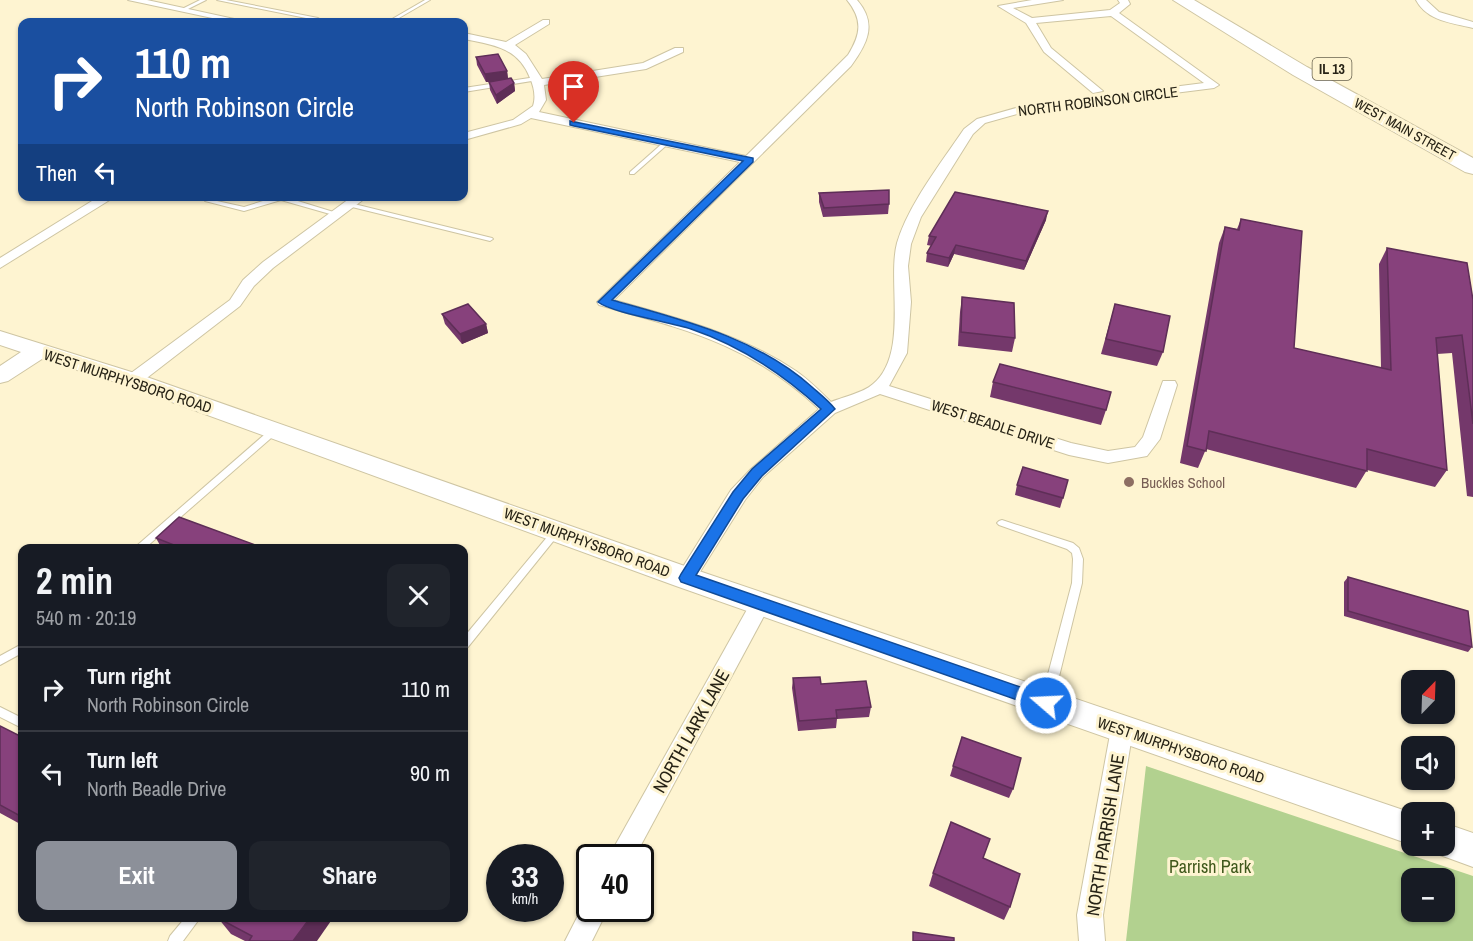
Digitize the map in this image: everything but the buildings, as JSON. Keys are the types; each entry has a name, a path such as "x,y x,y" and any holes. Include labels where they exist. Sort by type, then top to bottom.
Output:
{"highway":[{"name":"WEST MAIN STREET","path":"1182,0 1300,71 1473,167"},
{"name":"WEST MAIN STREET","path":"1212,0 1337,72 1473,144"}],"street":[{"path":"133,0 223,18"},
{"path":"829,409 792,376 747,349 696,327 604,302 847,64 863,42 864,21 860,8 852,0"},
{"path":"1058,0 1003,6 1030,21 1113,13 1125,4 1123,0"},
{"path":"1421,0 1425,8 1431,12 1473,25"},
{"name":"NORTH ROBINSON CIRCLE","path":"879,388 899,353 904,302 901,266 907,235 925,197 968,132 981,121 1023,109 1214,85 1113,13"},
{"path":"1030,21 1031,30 1054,55 1096,91"},
{"path":"508,45 546,22"},
{"path":"468,37 508,45 521,55 541,90 541,102 531,114 501,128 468,136"},
{"path":"537,81 637,68 654,63 679,50"},
{"path":"531,114 750,160"},
{"path":"0,264 102,201"},
{"path":"134,380 235,303 248,283 268,265 350,205"},
{"name":"WEST MURPHYSBORO ROAD","path":"0,338 37,352 134,380 686,578 1401,825"},
{"path":"0,376 37,352"},
{"name":"WEST BEADLE DRIVE","path":"879,388 1069,449 1108,457 1141,453 1151,440 1169,385"},
{"path":"686,578 738,495 757,473 829,409 879,388"},
{"name":"NORTH LARK LANE","path":"629,844 761,603"},
{"name":"NORTH PARRISH LANE","path":"1092,941 1090,915 1122,729"},
{"path":"1455,844 1473,850"},
{"path":"578,941 588,922"}],"lane":[{"path":"182,10 204,0"},
{"path":"219,0 313,18"},
{"path":"396,18 428,0"},
{"path":"468,90 537,81"},
{"path":"632,173 666,143"},
{"path":"208,201 244,209 275,201"},
{"path":"313,201 350,205 490,239"},
{"path":"144,544 275,430"},
{"path":"1002,523 1070,546 1076,551 1078,559 1077,583 1046,703"},
{"path":"468,639 557,530"},
{"path":"0,662 18,651"},
{"path":"0,712 18,721"},
{"path":"175,941 190,922"}],"green space":[{"name":"Parrish Park","path":"1146,766 1401,852 1401,856 1414,856 1449,868 1401,868 1401,922 1455,922 1455,870 1473,876 1473,941 1126,941"}],"place":[{"name":"Buckles School","path":"1129,482"}],"route":[{"path":"574,123 750,160 604,302 696,327 747,349 792,376 829,409 797,435 757,473 738,495 686,578 1046,703"}]}
